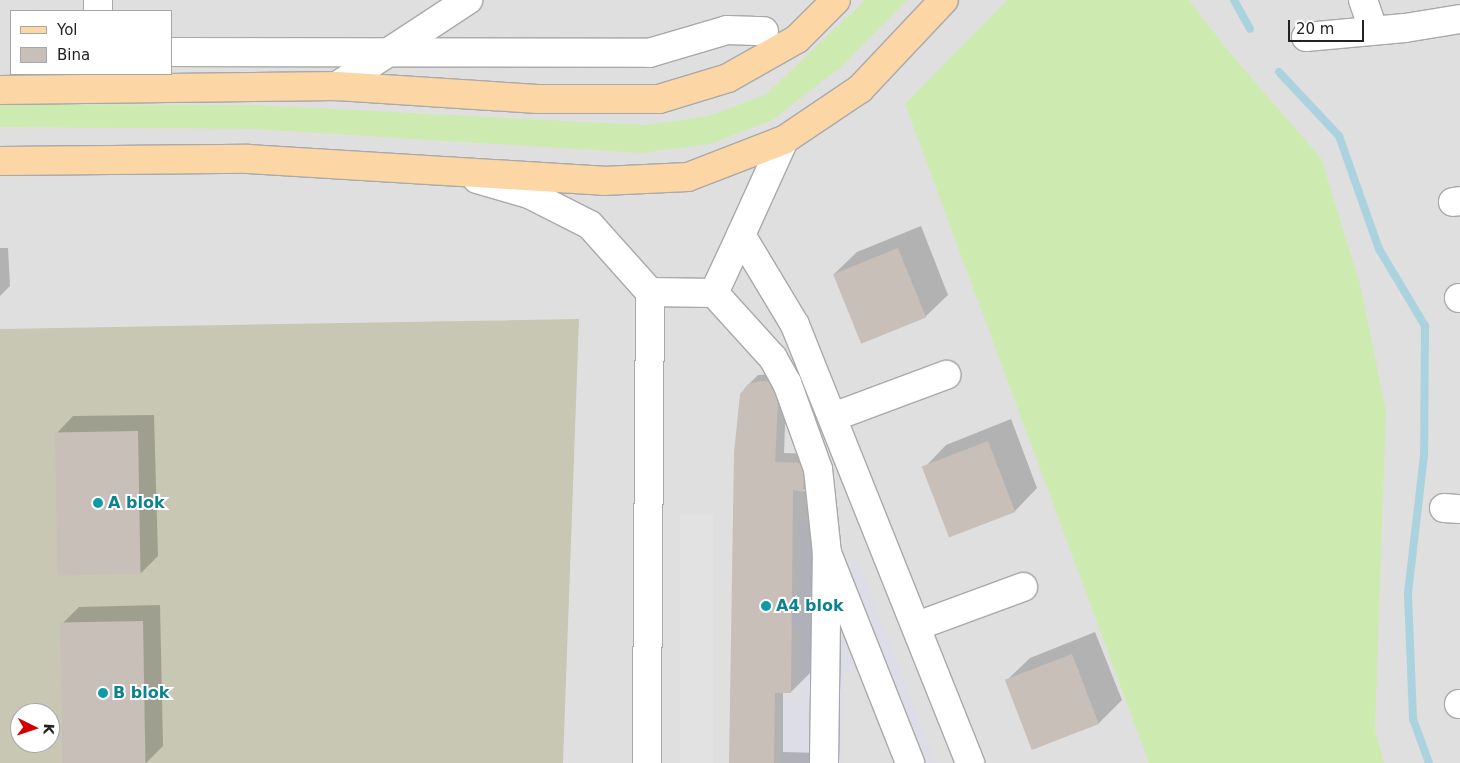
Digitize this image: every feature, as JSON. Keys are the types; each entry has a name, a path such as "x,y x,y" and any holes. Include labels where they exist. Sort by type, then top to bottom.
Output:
{"main road":[{"path":"0,90 103,82 337,86 538,99 659,99 728,78 797,39 836,0"},
{"path":"0,161 248,159 439,168 603,181 688,177 784,140 860,89 944,0"}],"street":[{"path":"337,86 468,0"},
{"path":"1363,0 1373,29"},
{"path":"1306,37 1373,29 1405,28 1460,19"},
{"path":"172,52 391,51 530,55 648,53 726,30 764,32"},
{"path":"714,293 784,140"},
{"path":"439,168 529,194 590,226 650,292 647,763"},
{"path":"741,235 795,325 917,626 970,763"},
{"path":"650,292 714,293 773,358 787,383 818,469 825,521 827,553 824,763"},
{"path":"833,416 946,375"},
{"path":"827,553 910,763"},
{"path":"917,626 1023,586"}],"shaded area":[{"path":"0,0 1460,0 1460,763 0,763"},
{"path":"579,319 563,763 0,763 0,329"},
{"path":"680,515 713,515 713,763 680,763"},
{"path":"800,521 835,521 840,562 857,557 936,763 896,763 860,668 844,674 842,763 782,763 782,701 799,700 799,630 792,630 792,591 800,591"}],"green space":[{"path":"865,0 907,0 841,67 772,120 710,144 642,153 252,129 0,127 0,104 257,105 646,125 708,116 765,95"},
{"path":"1007,0 1189,0 1230,53 1321,158 1360,284 1386,411 1375,729 1384,763 1149,763 905,104"}],"building":[{"path":"898,248 926,318 861,344 833,274"},
{"path":"761,381 779,383 775,462 805,463 803,492 793,490 791,693 775,693 774,763 729,763 734,453 740,394 748,384"},
{"name":"A blok","path":"138,431 140,574 58,575 55,432"},
{"path":"988,441 1015,512 949,537 922,466"},
{"name":"B blok","path":"143,621 145,763 62,763 60,622"},
{"path":"1072,654 1099,724 1032,750 1005,680"}],"waterway":[{"path":"1234,0 1250,29"},
{"path":"1279,72 1339,136 1379,249 1425,326 1424,455 1408,594 1413,719 1429,763"}],"place":[{"name":"A blok","path":"98,503"},
{"name":"A4 blok","path":"766,606"},
{"name":"B blok","path":"103,693"}]}
